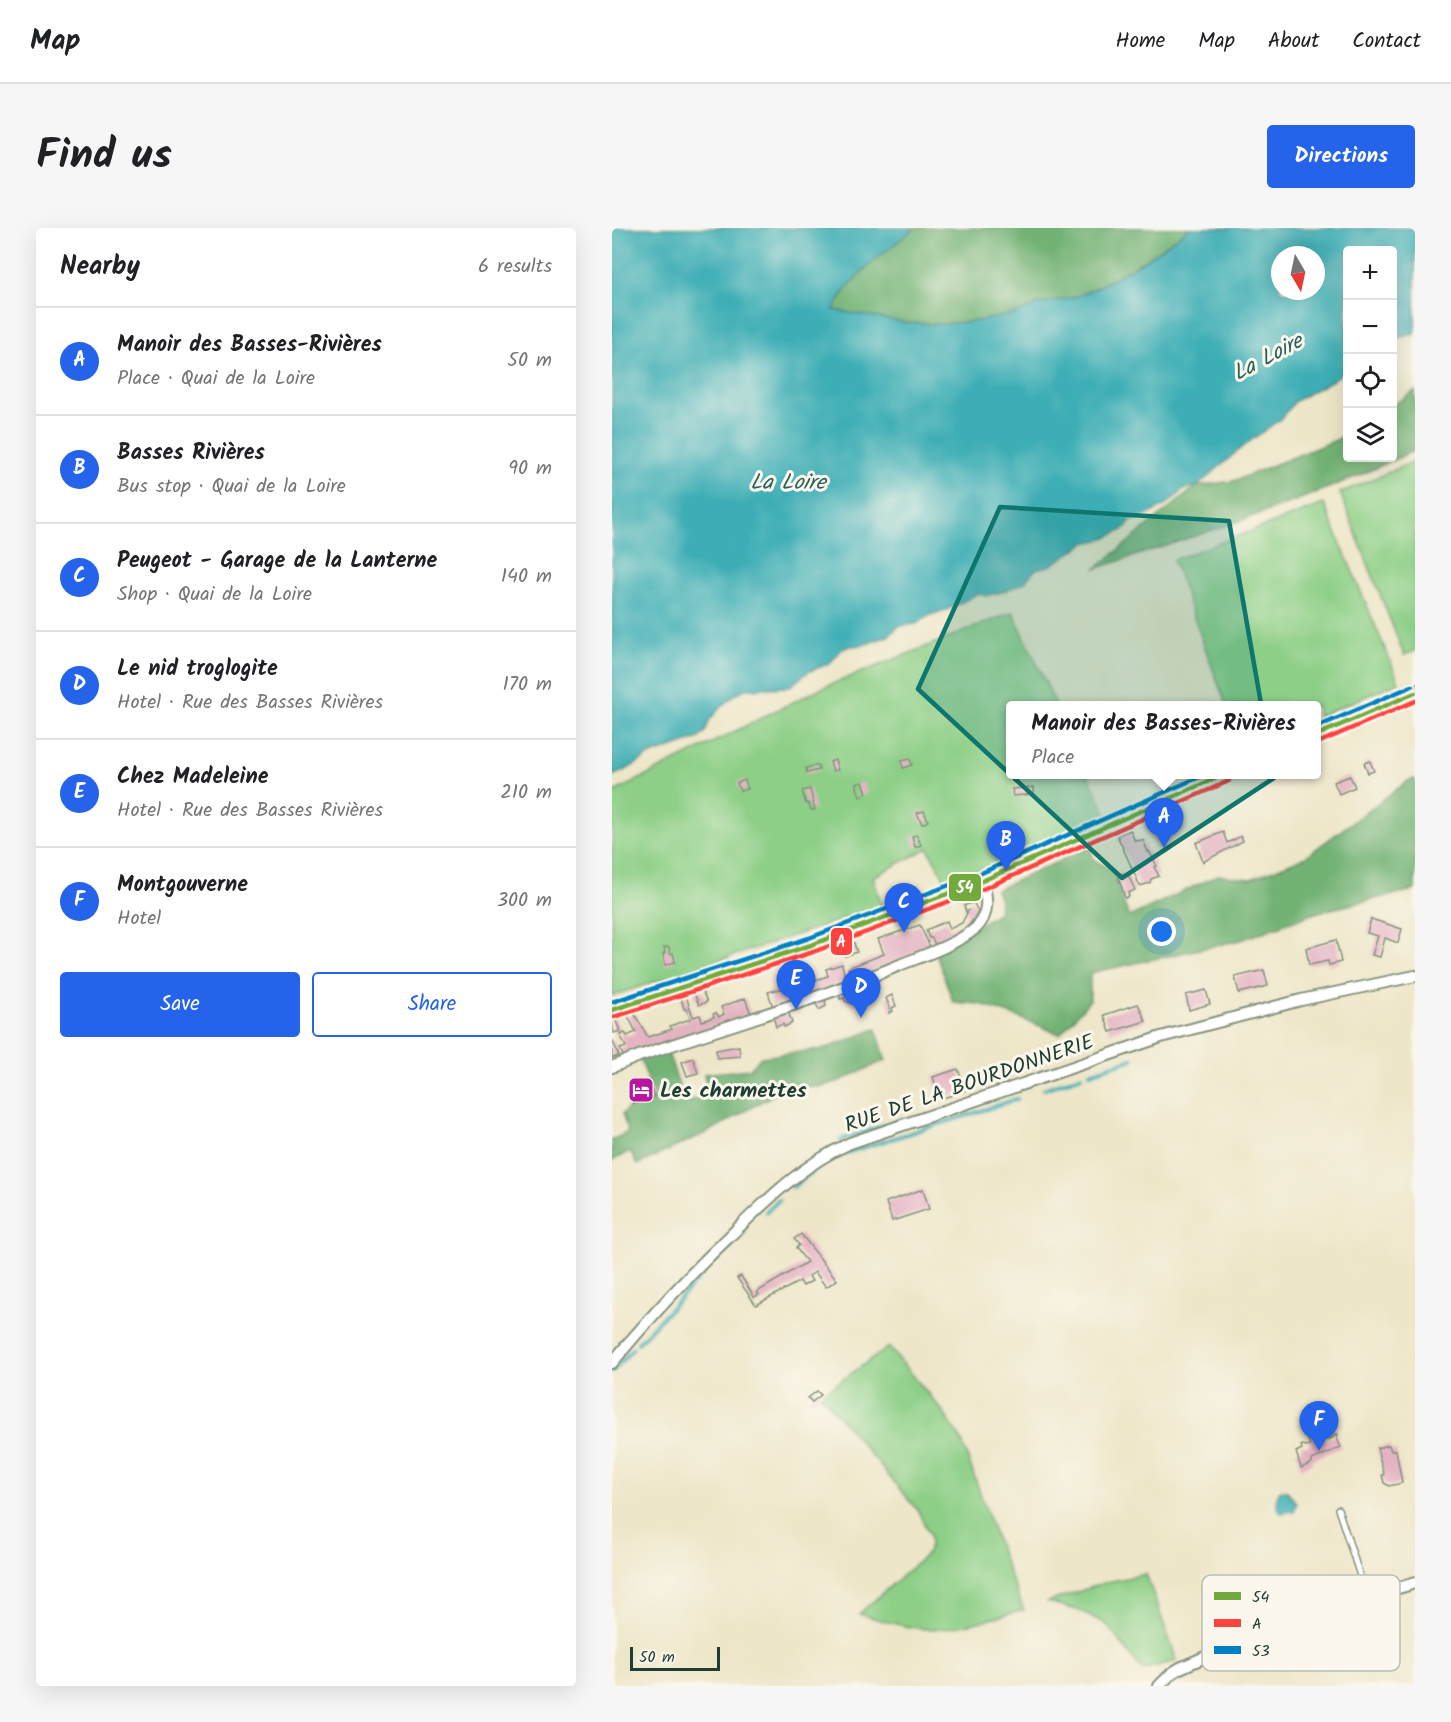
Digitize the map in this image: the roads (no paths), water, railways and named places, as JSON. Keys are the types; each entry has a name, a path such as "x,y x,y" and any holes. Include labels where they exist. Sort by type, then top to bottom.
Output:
{"main road":[{"path":"1321,733 1415,693"},
{"path":"612,1010 811,945 982,881 1215,779"}],"street":[{"path":"612,1067 836,990 943,947 977,927 987,911 982,881"},
{"name":"RUE DE LA BOURDONNERIE","path":"612,1363 688,1277 780,1188 830,1152 850,1143 1161,1037 1301,1000 1415,976"},
{"path":"1400,1587 1415,1583"},
{"path":"1159,1686 1172,1673 1202,1658"}],"lane":[{"path":"1338,1509 1359,1575"}],"water":[{"name":"La Loire","path":"612,228 915,228 859,275 841,297 834,310 908,323 942,324 978,321 1015,314 1038,304 1075,297 1102,285 1145,260 1190,228 1415,228 1415,334 1397,338 1397,246 1343,246 1343,372 1295,401 1283,417 1241,448 1197,486 1185,489 1166,505 1131,521 1123,530 1104,539 1085,543 1050,566 1036,569 1024,583 986,596 977,594 949,609 930,615 916,624 900,626 888,636 863,645 842,649 830,663 808,672 789,687 745,689 725,703 710,719 705,732 699,738 651,755 612,776"},
{"path":"1282,1490 1287,1491 1297,1503 1294,1511 1281,1513 1277,1497"}],"waterway":[{"path":"1090,1073 1133,1059"},
{"path":"1044,1089 1081,1076"},
{"path":"793,1187 820,1166 846,1153 1017,1099"},
{"path":"840,1140 901,1120"},
{"path":"766,1212 779,1200"},
{"path":"716,1261 745,1232"},
{"path":"638,1343 703,1274"},
{"path":"612,1372 633,1348"}],"place":[{"name":"Manoir des Basses-Rivières","path":"1164,848"},
{"name":"Basses Rivières","path":"1006,871"},
{"name":"Peugeot - Garage de la Lanterne","path":"904,933"},
{"name":"Chez Madeleine","path":"796,1010"},
{"name":"Le nid troglogite","path":"861,1018"},
{"name":"Les charmettes","path":"641,1090"},
{"name":"Montgouverne","path":"1319,1451"}]}
